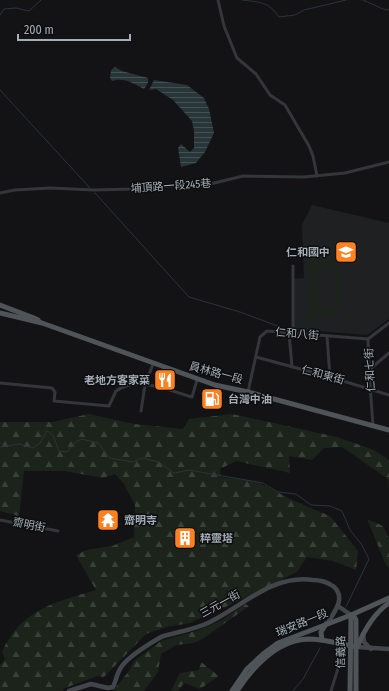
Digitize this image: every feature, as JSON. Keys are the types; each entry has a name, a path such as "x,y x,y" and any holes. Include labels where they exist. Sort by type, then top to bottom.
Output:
{"main road":[{"name":"員林路一段","path":"3,305 42,323"},
{"name":"員林路一段","path":"0,313 42,323 198,380 389,430"},
{"name":"瑞安路一段","path":"232,691 247,669 263,654 278,643 351,615 389,598"},
{"path":"354,647 375,616 389,604"},
{"path":"351,615 354,616 356,620 354,647"},
{"path":"322,640 321,632 327,624"},
{"name":"瑞安路一段","path":"237,691 262,660 289,643 298,640 322,640 354,647"},
{"name":"信義路","path":"354,647 356,691"},
{"name":"信義路","path":"350,691 354,647"}],"street":[{"path":"218,0 224,26 236,58 256,74 270,95 285,105 309,146 313,156 317,176"},
{"name":"埔頂路一段245巷","path":"0,193 15,190 43,188 94,190 133,189 153,186 202,186 243,176 317,176 345,173 389,162"},
{"path":"293,266 293,333"},
{"path":"0,302 3,305"},
{"name":"仁和七街","path":"373,426 368,339 389,323"},
{"name":"仁和八街","path":"248,392 260,337 266,331 368,339"},
{"path":"289,333 292,367"},
{"path":"327,336 330,377"},
{"path":"369,370 389,353"},
{"name":"仁和東街","path":"256,357 389,394"},
{"path":"141,410 145,385 153,364"},
{"path":"0,383 52,388 55,392 54,401 109,406 116,391 126,387 145,385 156,386 192,397 198,380"},
{"name":"齋明街","path":"0,520 58,531"},
{"name":"三元一街","path":"69,691 91,684 108,688 113,687 120,668 126,661 154,641 161,637 207,624 277,583 306,579 329,584 337,590 339,594 338,606"},
{"path":"327,624 338,606 351,615"},
{"path":"363,634 364,642 371,649"},
{"path":"331,691 345,646"},
{"path":"354,647 389,649"}],"shaded area":[{"path":"115,67 122,71 148,78 148,83 144,89 124,80 112,81 110,78 111,70"},
{"path":"154,80 187,85 204,98 209,109 214,133 205,152 196,163 181,167 178,148 181,144 190,152 194,148 194,131 192,121 173,100 156,89 149,90"},
{"name":"仁和國中","path":"312,205 389,223 389,319 367,335 293,329 293,279 304,278 302,225"}],"green space":[{"path":"310,251 316,251 317,261 327,258 334,260 339,265 341,277 341,305 337,313 331,316 324,316 317,311 316,323 309,323","holes":["327,265 332,267 334,270 336,303 332,307 324,309 317,304 316,270 321,266"]},
{"path":"89,414 134,424 183,429 189,419 232,414 337,437 374,450 389,460 389,488 388,479 342,447 324,448 312,460 289,456 290,473 236,461 220,469 221,477 256,481 290,499 330,516 358,551 356,570 333,561 307,557 297,572 234,603 190,623 167,627 146,634 104,677 98,676 65,688 62,691 0,691 0,665 5,659 2,652 10,637 19,626 41,609 96,590 76,555 86,550 112,546 134,537 135,505 124,484 115,474 103,478 64,471 24,471 19,516 0,511 0,422 52,422"},
{"path":"367,519 383,526 389,539 389,568 386,565"},
{"path":"245,604 249,606 204,638 194,643 176,645 161,654 158,672 144,691 113,691 129,671 134,661 161,641 199,630 222,620"},
{"path":"201,662 219,676 200,689 184,683 178,691 171,691 180,673 199,670"}],"waterway":[{"path":"0,15 4,9 16,8 29,11 41,0"},
{"path":"242,0 264,4 272,8 279,17 295,15 304,10 346,0"},
{"path":"363,0 383,9 389,10"},
{"path":"0,90 90,188"},
{"path":"95,193 189,297 240,312 280,327"},
{"path":"0,447 19,444 33,448 40,443 47,431 54,437 59,451 67,452 77,441 82,439 98,443 110,458 133,462 142,458 159,462 174,473 189,470 263,483 278,492 296,494 311,505 330,506 342,511 350,530 362,545 369,559 346,607"},
{"path":"293,691 303,679 320,648"}],"place":[{"name":"仁和國中","path":"346,252"},
{"name":"老地方客家菜","path":"165,380"},
{"name":"台灣中油","path":"212,399"},
{"name":"齋明寺","path":"108,520"},
{"name":"粹靈塔","path":"185,538"}]}
